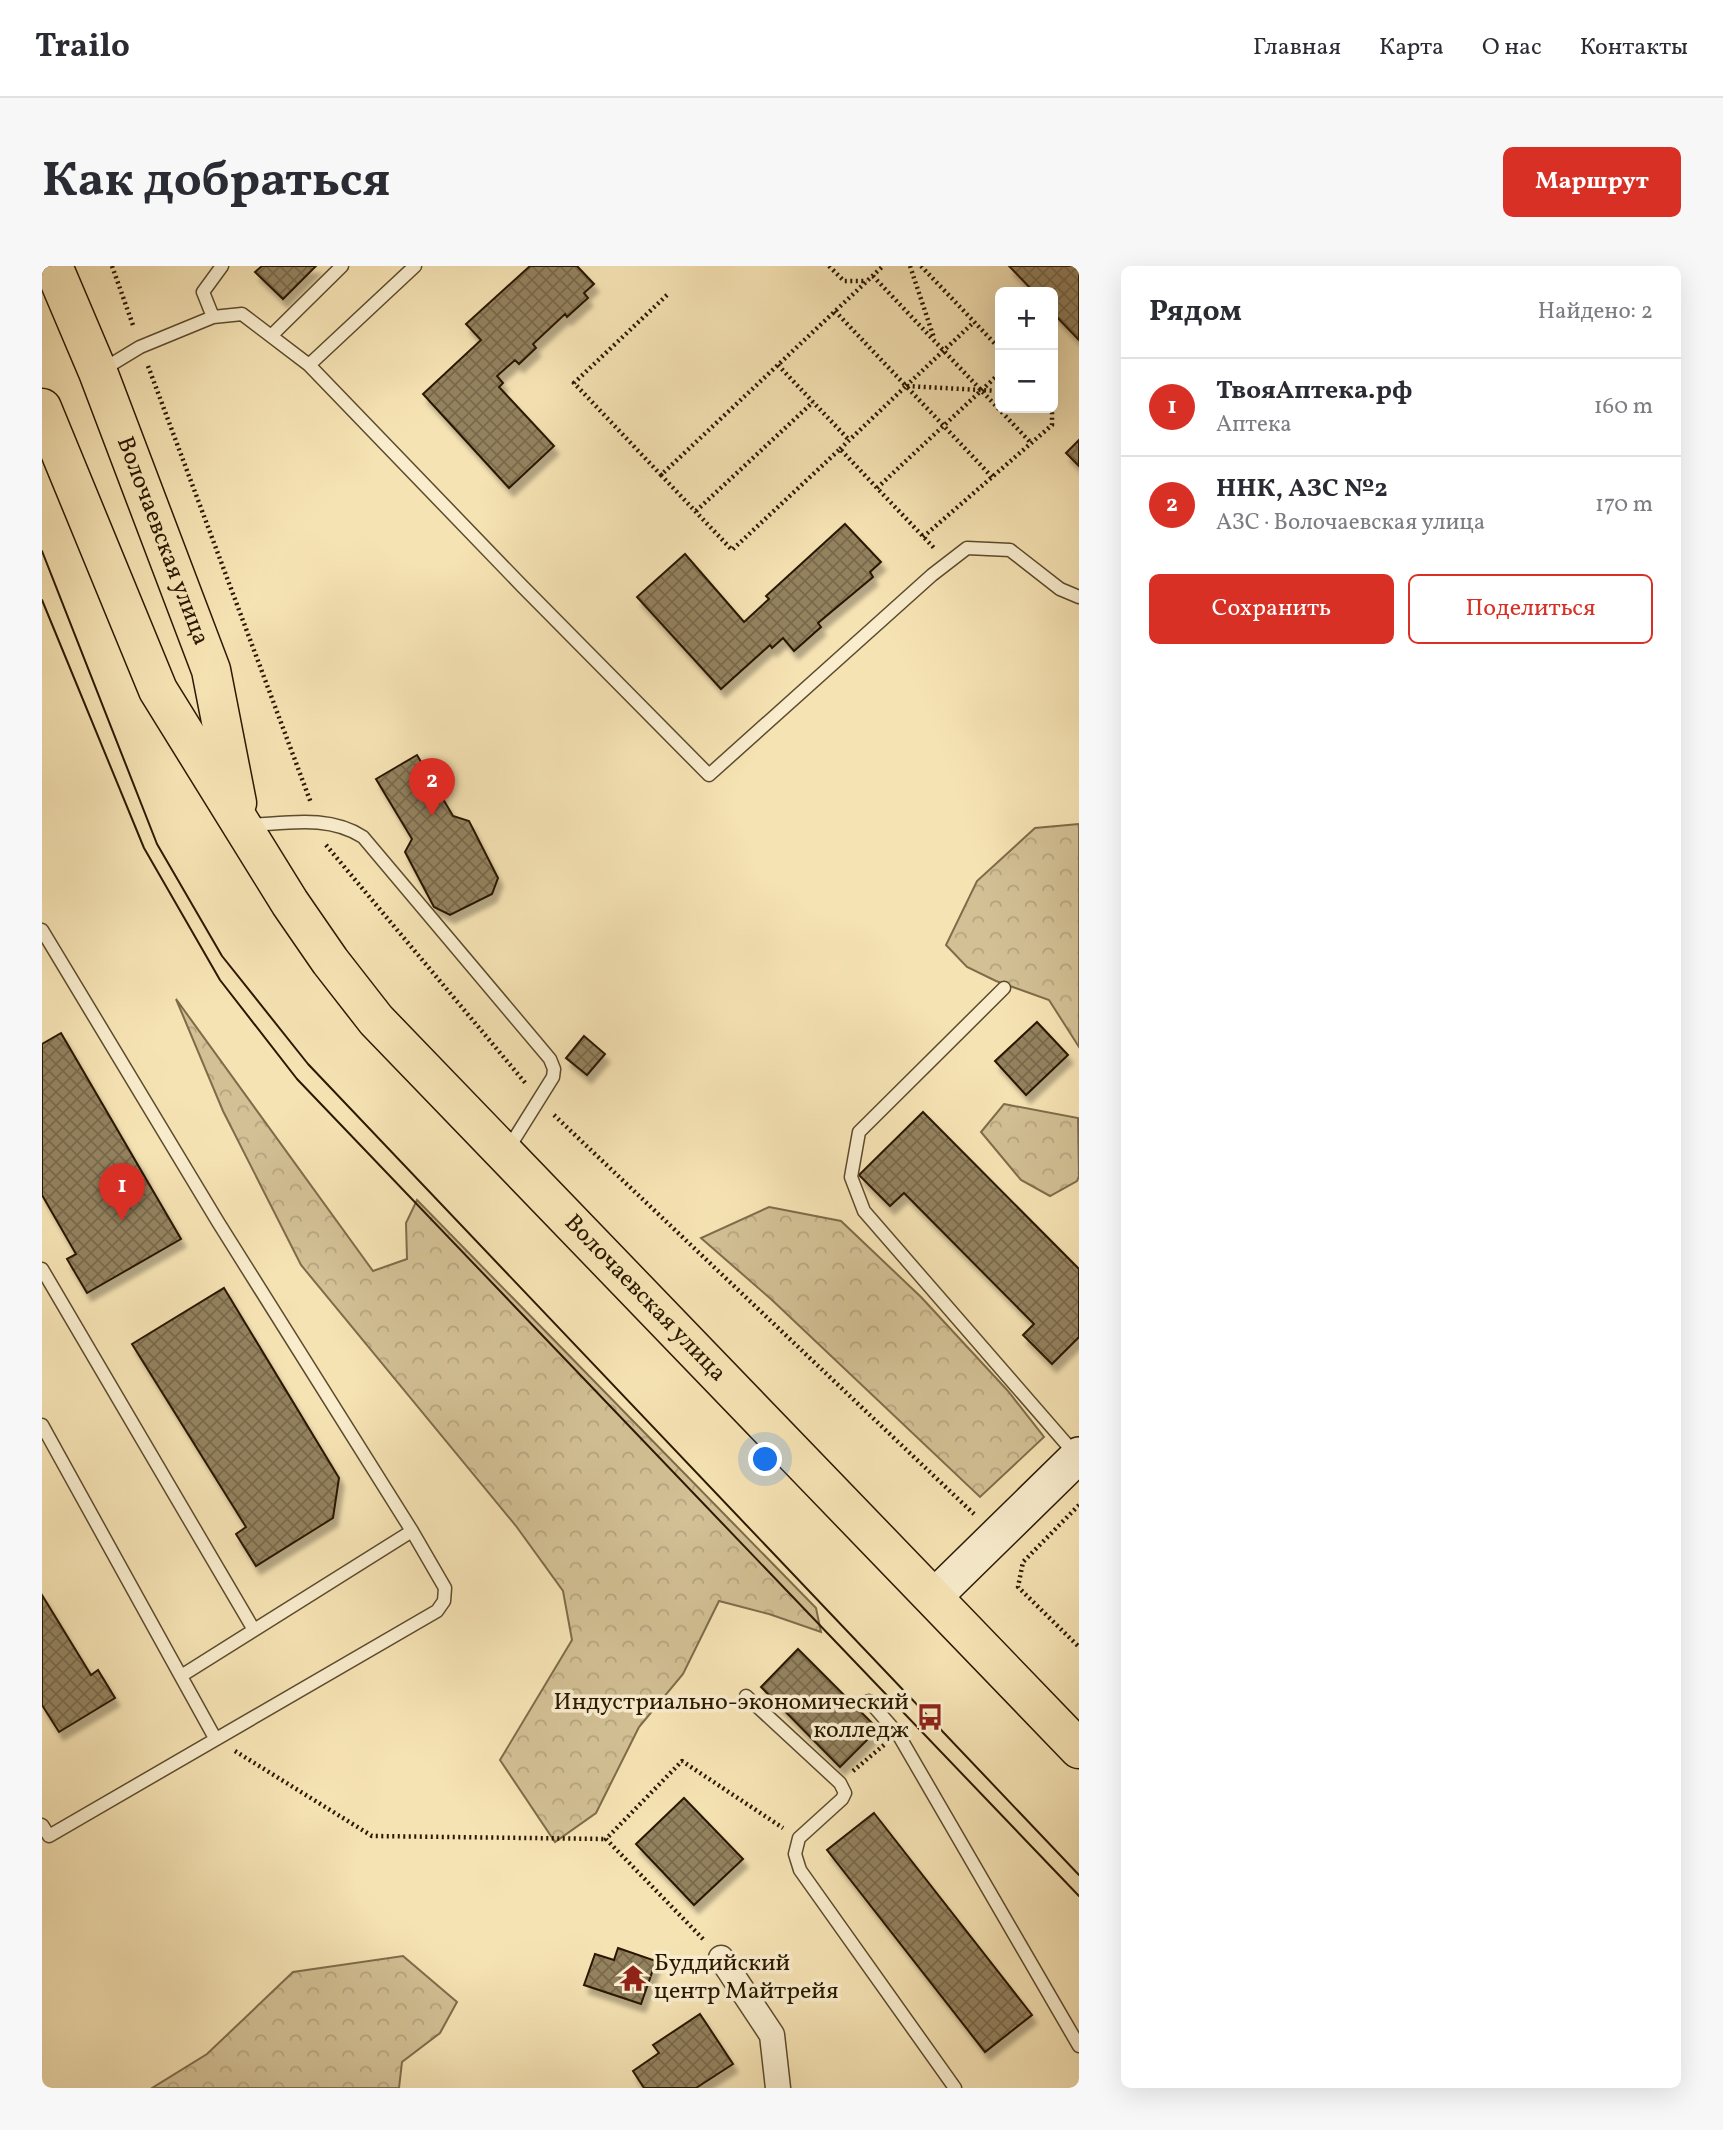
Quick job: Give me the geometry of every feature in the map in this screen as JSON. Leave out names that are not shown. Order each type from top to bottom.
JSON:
[{"type":"main road","name":"Волочаевская улица","points":[[53,266],[98,372],[211,670],[241,826]]},
{"type":"main road","points":[[60,266],[84,337]]},
{"type":"main road","name":"Волочаевская улица","points":[[42,408],[158,690],[241,826],[324,951],[376,1020],[1079,1749]]},
{"type":"street","points":[[933,1598],[1079,1457]]},
{"type":"street","points":[[721,1958],[772,2035],[778,2088]]},
{"type":"lane","points":[[213,317],[204,292],[222,266]]},
{"type":"lane","points":[[271,336],[342,266]]},
{"type":"lane","points":[[309,365],[415,266]]},
{"type":"lane","points":[[98,372],[141,347],[213,317],[242,314],[309,365],[709,775],[967,548],[1010,550],[1060,589],[1079,597]]},
{"type":"lane","points":[[241,826],[318,822],[336,824],[363,837],[550,1059],[554,1069],[552,1077],[504,1155]]},
{"type":"lane","points":[[42,930],[218,1222],[445,1588],[444,1601],[437,1611],[44,1834]]},
{"type":"lane","points":[[1004,988],[859,1132],[851,1177],[864,1211],[1079,1457]]},
{"type":"lane","points":[[42,1269],[254,1630]]},
{"type":"lane","points":[[42,1425],[215,1738]]},
{"type":"lane","points":[[181,1676],[412,1531]]},
{"type":"lane","points":[[746,1696],[839,1783],[845,1793],[842,1799],[799,1838],[795,1854],[800,1870],[955,2088]]},
{"type":"lane","points":[[869,1702],[898,1734],[1079,2046]]},
{"type":"path","points":[[112,266],[327,848],[539,1099],[976,1516]]},
{"type":"path","points":[[829,266],[844,281],[867,281]]},
{"type":"path","points":[[661,475],[883,266]]},
{"type":"path","points":[[910,266],[935,342]]},
{"type":"path","points":[[921,266],[995,344]]},
{"type":"path","points":[[873,276],[1031,443]]},
{"type":"path","points":[[667,295],[574,383],[732,550],[974,322]]},
{"type":"path","points":[[835,311],[992,477]]},
{"type":"path","points":[[778,365],[849,440]]},
{"type":"path","points":[[877,488],[995,378]]},
{"type":"path","points":[[906,386],[995,391]]},
{"type":"path","points":[[696,512],[813,402]]},
{"type":"path","points":[[923,537],[1052,425],[1052,413]]},
{"type":"path","points":[[840,449],[948,563]]},
{"type":"path","points":[[1079,1505],[1023,1562],[1018,1587],[1079,1647]]},
{"type":"path","points":[[839,1783],[898,1734]]},
{"type":"path","points":[[215,1738],[372,1836],[606,1839],[721,1958]]},
{"type":"path","points":[[606,1839],[682,1761],[799,1838]]},
{"type":"green space","points":[[1079,824],[1079,1047],[1049,1000],[996,981],[967,967],[946,945],[977,881],[1035,828]]},
{"type":"green space","points":[[176,999],[373,1271],[407,1259],[406,1223],[417,1200],[816,1608],[821,1632],[769,1614],[719,1601],[683,1674],[639,1727],[596,1813],[555,1842],[500,1760],[572,1640],[563,1591],[516,1526],[301,1265],[223,1111]]},
{"type":"green space","points":[[1004,1104],[1078,1118],[1077,1181],[1050,1196],[1021,1180],[981,1132]]},
{"type":"green space","points":[[769,1207],[841,1221],[921,1297],[1008,1391],[1044,1437],[980,1497],[772,1300],[701,1238]]},
{"type":"green space","points":[[403,1956],[457,2002],[440,2033],[402,2062],[399,2088],[152,2088],[207,2054],[293,1972]]},
{"type":"building","points":[[262,266],[316,266],[283,299],[255,272]]},
{"type":"building","points":[[530,266],[577,266],[594,284],[584,293],[588,298],[567,317],[565,314],[533,344],[536,348],[519,364],[515,360],[497,376],[503,383],[499,387],[554,446],[509,488],[423,394],[481,340],[466,324]]},
{"type":"building","points":[[1009,266],[1079,266],[1079,340],[1058,318],[1058,287],[1029,287]]},
{"type":"building","points":[[1079,440],[1079,466],[1066,453]]},
{"type":"building","points":[[845,524],[881,562],[870,572],[873,577],[818,623],[821,627],[794,651],[783,638],[772,648],[770,645],[721,689],[637,597],[685,554],[744,622],[769,599],[766,596]]},
{"type":"building","points":[[417,755],[453,816],[469,821],[498,878],[492,894],[450,915],[434,907],[405,852],[412,839],[376,779]]},
{"type":"building","points":[[1037,1022],[1068,1055],[1026,1095],[995,1061]]},
{"type":"building","points":[[61,1033],[181,1239],[87,1293],[67,1259],[76,1254],[42,1195],[42,1044]]},
{"type":"building","points":[[584,1036],[605,1054],[587,1075],[566,1058]]},
{"type":"building","points":[[923,1112],[1079,1269],[1079,1337],[1052,1364],[1023,1335],[1034,1324],[904,1193],[890,1206],[859,1175]]},
{"type":"building","points":[[224,1288],[339,1478],[333,1518],[256,1566],[236,1534],[246,1527],[132,1344]]},
{"type":"building","points":[[42,1595],[91,1675],[98,1670],[115,1698],[59,1732],[42,1705]]},
{"type":"building","points":[[798,1649],[878,1729],[840,1767],[761,1687]]},
{"type":"building","points":[[684,1798],[743,1859],[694,1905],[636,1844]]},
{"type":"building","points":[[874,1813],[1032,2015],[985,2052],[827,1850]]},
{"type":"building","points":[[618,1948],[656,1961],[641,2004],[584,1985],[595,1954],[614,1960]]},
{"type":"building","points":[[700,2014],[733,2064],[696,2088],[644,2088],[633,2071],[659,2053],[653,2045]]},
{"type":"tram line","points":[[42,551],[157,844],[222,956],[308,1064],[1079,1875]]},
{"type":"tram line","points":[[42,600],[144,848],[220,980],[297,1079],[1079,1896]]},
{"type":"place","name":"ННК, АЗС №2","points":[[432,816]]},
{"type":"place","name":"ТвояАптека.рф","points":[[122,1221]]},
{"type":"place","name":"Индустриально-экономический колледж","points":[[930,1717]]},
{"type":"place","name":"Буддийский центр Майтрейя","points":[[633,1978]]}]
